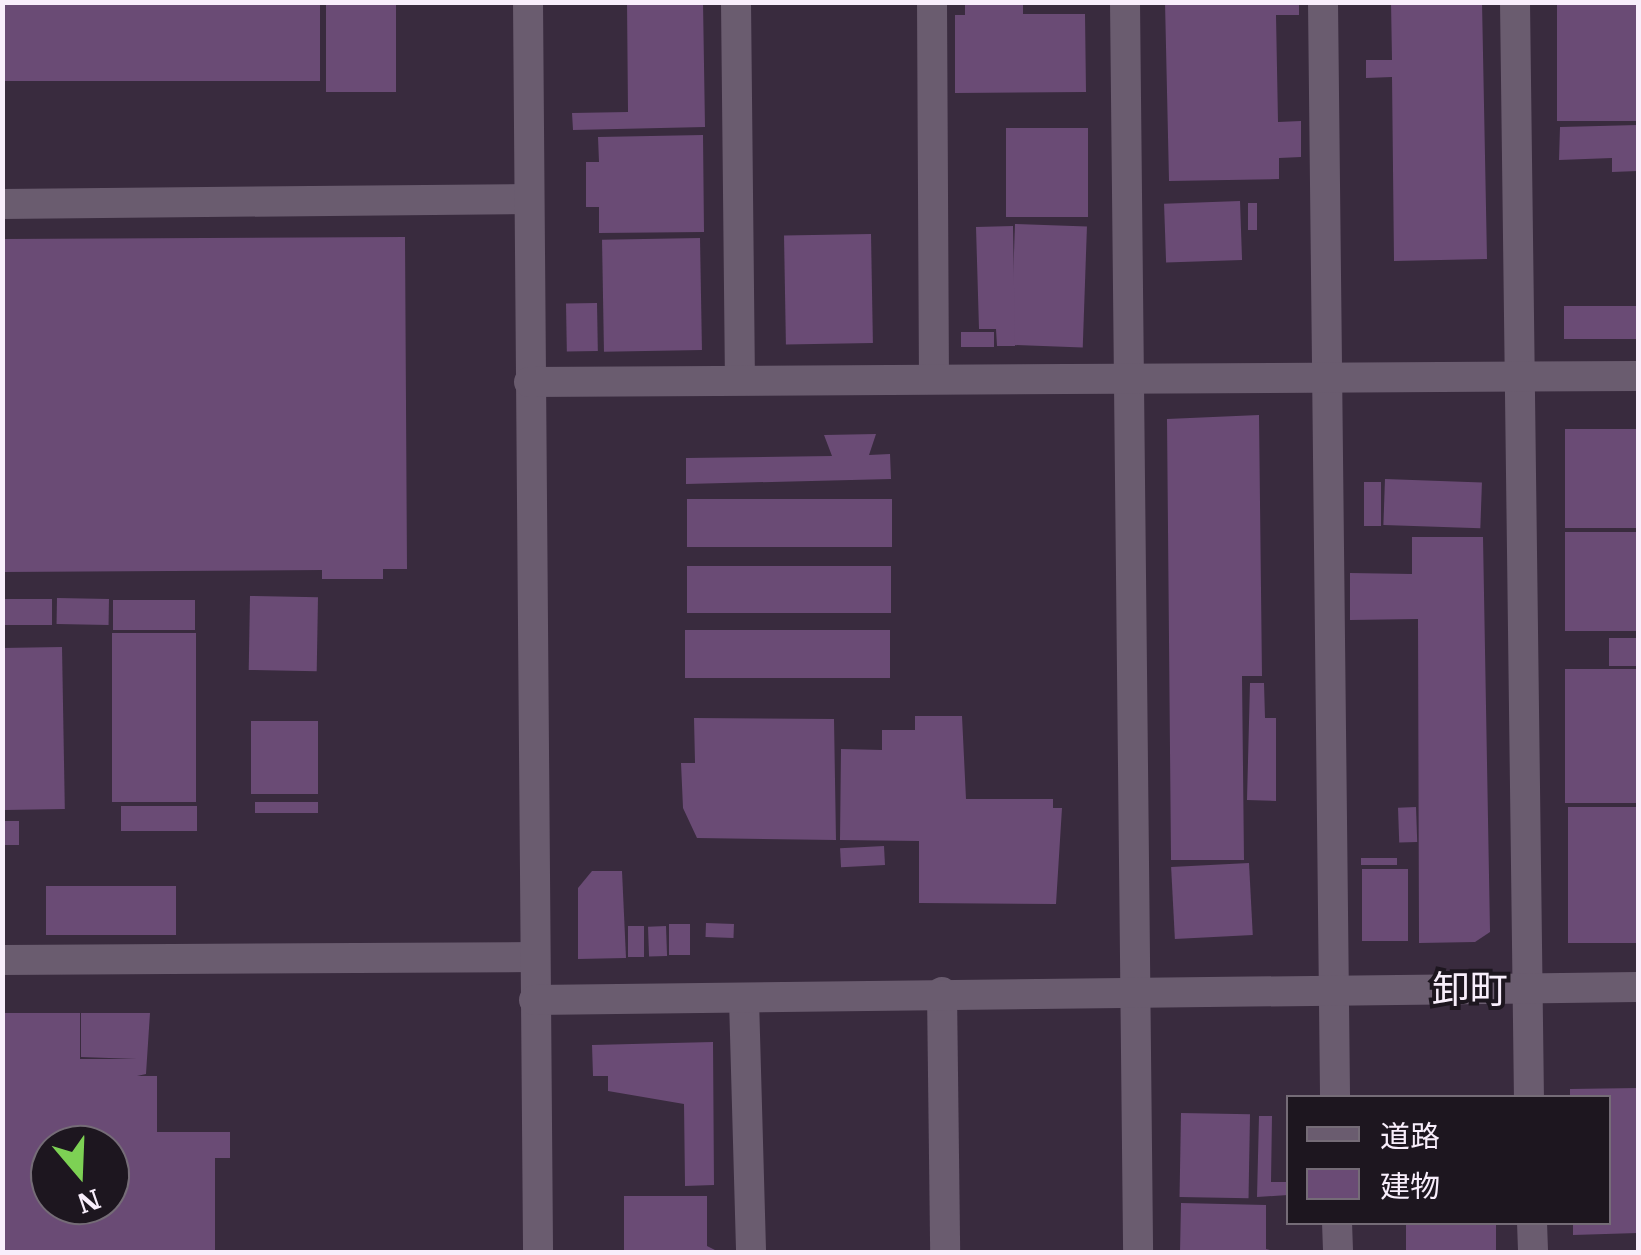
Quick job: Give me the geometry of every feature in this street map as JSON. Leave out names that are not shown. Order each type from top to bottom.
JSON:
[{"type":"street","points":[[528,2],[532,958],[538,1252]]},
{"type":"street","points":[[736,2],[740,380]]},
{"type":"street","points":[[932,2],[934,380]]},
{"type":"street","points":[[1126,2],[1138,1252]]},
{"type":"street","points":[[1323,2],[1335,1095]]},
{"type":"street","points":[[1515,2],[1530,1095]]},
{"type":"street","points":[[2,204],[529,199]]},
{"type":"street","points":[[529,382],[1638,376]]},
{"type":"street","points":[[2,960],[532,958]]},
{"type":"street","points":[[534,1000],[1134,989],[1638,986]]},
{"type":"street","points":[[942,992],[945,1252]]},
{"type":"street","points":[[744,999],[751,1252]]},
{"type":"street","points":[[1337,1225],[1338,1252]]},
{"type":"street","points":[[1532,1225],[1533,1252]]},
{"type":"building","points":[[2,2],[320,2],[320,81],[2,81]]},
{"type":"building","points":[[326,2],[396,2],[396,92],[326,92]]},
{"type":"building","points":[[627,2],[703,2],[705,127],[573,130],[572,113],[628,112]]},
{"type":"building","points":[[965,2],[1023,2],[1023,14],[1085,14],[1086,92],[955,93],[955,15],[965,15]]},
{"type":"building","points":[[1165,2],[1299,2],[1299,15],[1276,15],[1278,122],[1301,121],[1301,157],[1279,158],[1279,179],[1169,181]]},
{"type":"building","points":[[1391,2],[1482,2],[1487,259],[1394,261],[1392,77],[1366,78],[1366,60],[1392,60]]},
{"type":"building","points":[[1557,2],[1638,2],[1638,121],[1557,121]]},
{"type":"building","points":[[1638,125],[1638,171],[1612,172],[1612,158],[1559,160],[1560,127]]},
{"type":"building","points":[[1006,128],[1088,128],[1088,217],[1006,217]]},
{"type":"building","points":[[703,135],[704,232],[599,233],[599,207],[586,207],[586,162],[599,162],[598,137]]},
{"type":"building","points":[[1240,201],[1242,260],[1166,263],[1164,204]]},
{"type":"building","points":[[1248,203],[1257,203],[1257,230],[1248,230]]},
{"type":"building","points":[[1015,224],[1087,227],[1083,347],[1011,345]]},
{"type":"building","points":[[1013,226],[1015,346],[997,346],[996,329],[979,329],[976,227]]},
{"type":"building","points":[[871,234],[873,343],[786,345],[784,236]]},
{"type":"building","points":[[405,237],[407,569],[383,569],[383,579],[322,579],[322,570],[2,572],[2,239]]},
{"type":"building","points":[[700,238],[702,350],[604,352],[602,240]]},
{"type":"building","points":[[597,303],[598,351],[567,352],[566,304]]},
{"type":"building","points":[[1564,306],[1638,306],[1638,339],[1564,339]]},
{"type":"building","points":[[961,332],[994,332],[994,347],[961,347]]},
{"type":"building","points":[[1259,415],[1262,676],[1242,676],[1244,860],[1171,860],[1167,419]]},
{"type":"building","points":[[1565,429],[1638,429],[1638,528],[1565,528]]},
{"type":"building","points":[[876,434],[869,455],[890,454],[891,479],[686,484],[686,458],[832,456],[824,435]]},
{"type":"building","points":[[1385,479],[1482,482],[1480,528],[1383,525]]},
{"type":"building","points":[[1364,482],[1381,482],[1381,526],[1364,526]]},
{"type":"building","points":[[687,499],[892,499],[892,547],[687,547]]},
{"type":"building","points":[[1565,532],[1638,532],[1638,631],[1565,631]]},
{"type":"building","points":[[1412,537],[1483,537],[1490,932],[1475,942],[1419,943],[1418,619],[1350,620],[1350,573],[1412,574]]},
{"type":"building","points":[[687,566],[891,566],[891,613],[687,613]]},
{"type":"building","points":[[250,596],[318,597],[317,671],[249,670]]},
{"type":"building","points":[[57,598],[109,599],[109,625],[57,624]]},
{"type":"building","points":[[2,599],[52,599],[52,625],[2,625]]},
{"type":"building","points":[[113,600],[195,600],[195,630],[113,630]]},
{"type":"building","points":[[685,630],[890,630],[890,678],[685,678]]},
{"type":"building","points":[[112,633],[196,633],[196,802],[112,802]]},
{"type":"building","points":[[1609,638],[1638,638],[1638,666],[1609,666]]},
{"type":"building","points":[[62,647],[65,809],[5,810],[2,648]]},
{"type":"building","points":[[1565,669],[1638,669],[1638,803],[1565,803]]},
{"type":"building","points":[[1250,683],[1264,683],[1265,718],[1276,718],[1276,801],[1247,800]]},
{"type":"building","points":[[915,716],[962,716],[966,799],[1053,799],[1053,808],[1062,808],[1056,904],[919,903],[919,841],[840,840],[841,749],[882,750],[882,730],[915,730]]},
{"type":"building","points":[[694,718],[834,719],[836,840],[697,838],[683,808],[681,763],[695,763]]},
{"type":"building","points":[[251,721],[318,721],[318,794],[251,794]]},
{"type":"building","points":[[255,802],[318,802],[318,813],[255,813]]},
{"type":"building","points":[[121,806],[197,806],[197,831],[121,831]]},
{"type":"building","points":[[1416,807],[1417,842],[1399,843],[1398,808]]},
{"type":"building","points":[[1568,807],[1638,807],[1638,943],[1568,943]]},
{"type":"building","points":[[2,821],[19,821],[19,845],[2,845]]},
{"type":"building","points":[[884,846],[885,865],[841,867],[840,848]]},
{"type":"building","points":[[1361,858],[1397,858],[1397,865],[1361,865]]},
{"type":"building","points":[[1249,863],[1253,935],[1175,939],[1171,867]]},
{"type":"building","points":[[1362,869],[1408,869],[1408,941],[1362,941]]},
{"type":"building","points":[[592,871],[622,871],[626,958],[578,959],[578,888]]},
{"type":"building","points":[[46,886],[176,886],[176,935],[46,935]]},
{"type":"building","points":[[706,923],[734,924],[733,938],[706,937]]},
{"type":"building","points":[[669,924],[690,924],[690,955],[669,955]]},
{"type":"building","points":[[628,926],[644,926],[644,957],[628,957]]},
{"type":"building","points":[[666,926],[667,956],[649,957],[648,927]]},
{"type":"building","points":[[2,1013],[80,1013],[80,1059],[137,1059],[81,1057],[81,1013],[150,1013],[146,1074],[137,1076],[157,1076],[157,1132],[230,1132],[230,1158],[215,1158],[215,1252],[2,1252]]},
{"type":"building","points":[[713,1042],[714,1185],[685,1186],[684,1104],[608,1091],[608,1076],[593,1076],[592,1045]]},
{"type":"building","points":[[1638,1088],[1638,1233],[1573,1235],[1573,1225],[1611,1225],[1611,1095],[1570,1095],[1570,1089]]},
{"type":"building","points":[[1181,1113],[1250,1114],[1249,1198],[1180,1197]]},
{"type":"building","points":[[1259,1116],[1272,1116],[1271,1182],[1286,1182],[1286,1195],[1257,1197]]},
{"type":"building","points":[[624,1196],[707,1196],[707,1246],[719,1252],[624,1252]]},
{"type":"building","points":[[1181,1203],[1266,1205],[1266,1249],[1279,1252],[1180,1252]]},
{"type":"building","points":[[1406,1225],[1496,1225],[1496,1252],[1406,1252]]},
{"type":"district","name":"卸町","points":[[1470,989]]}]
